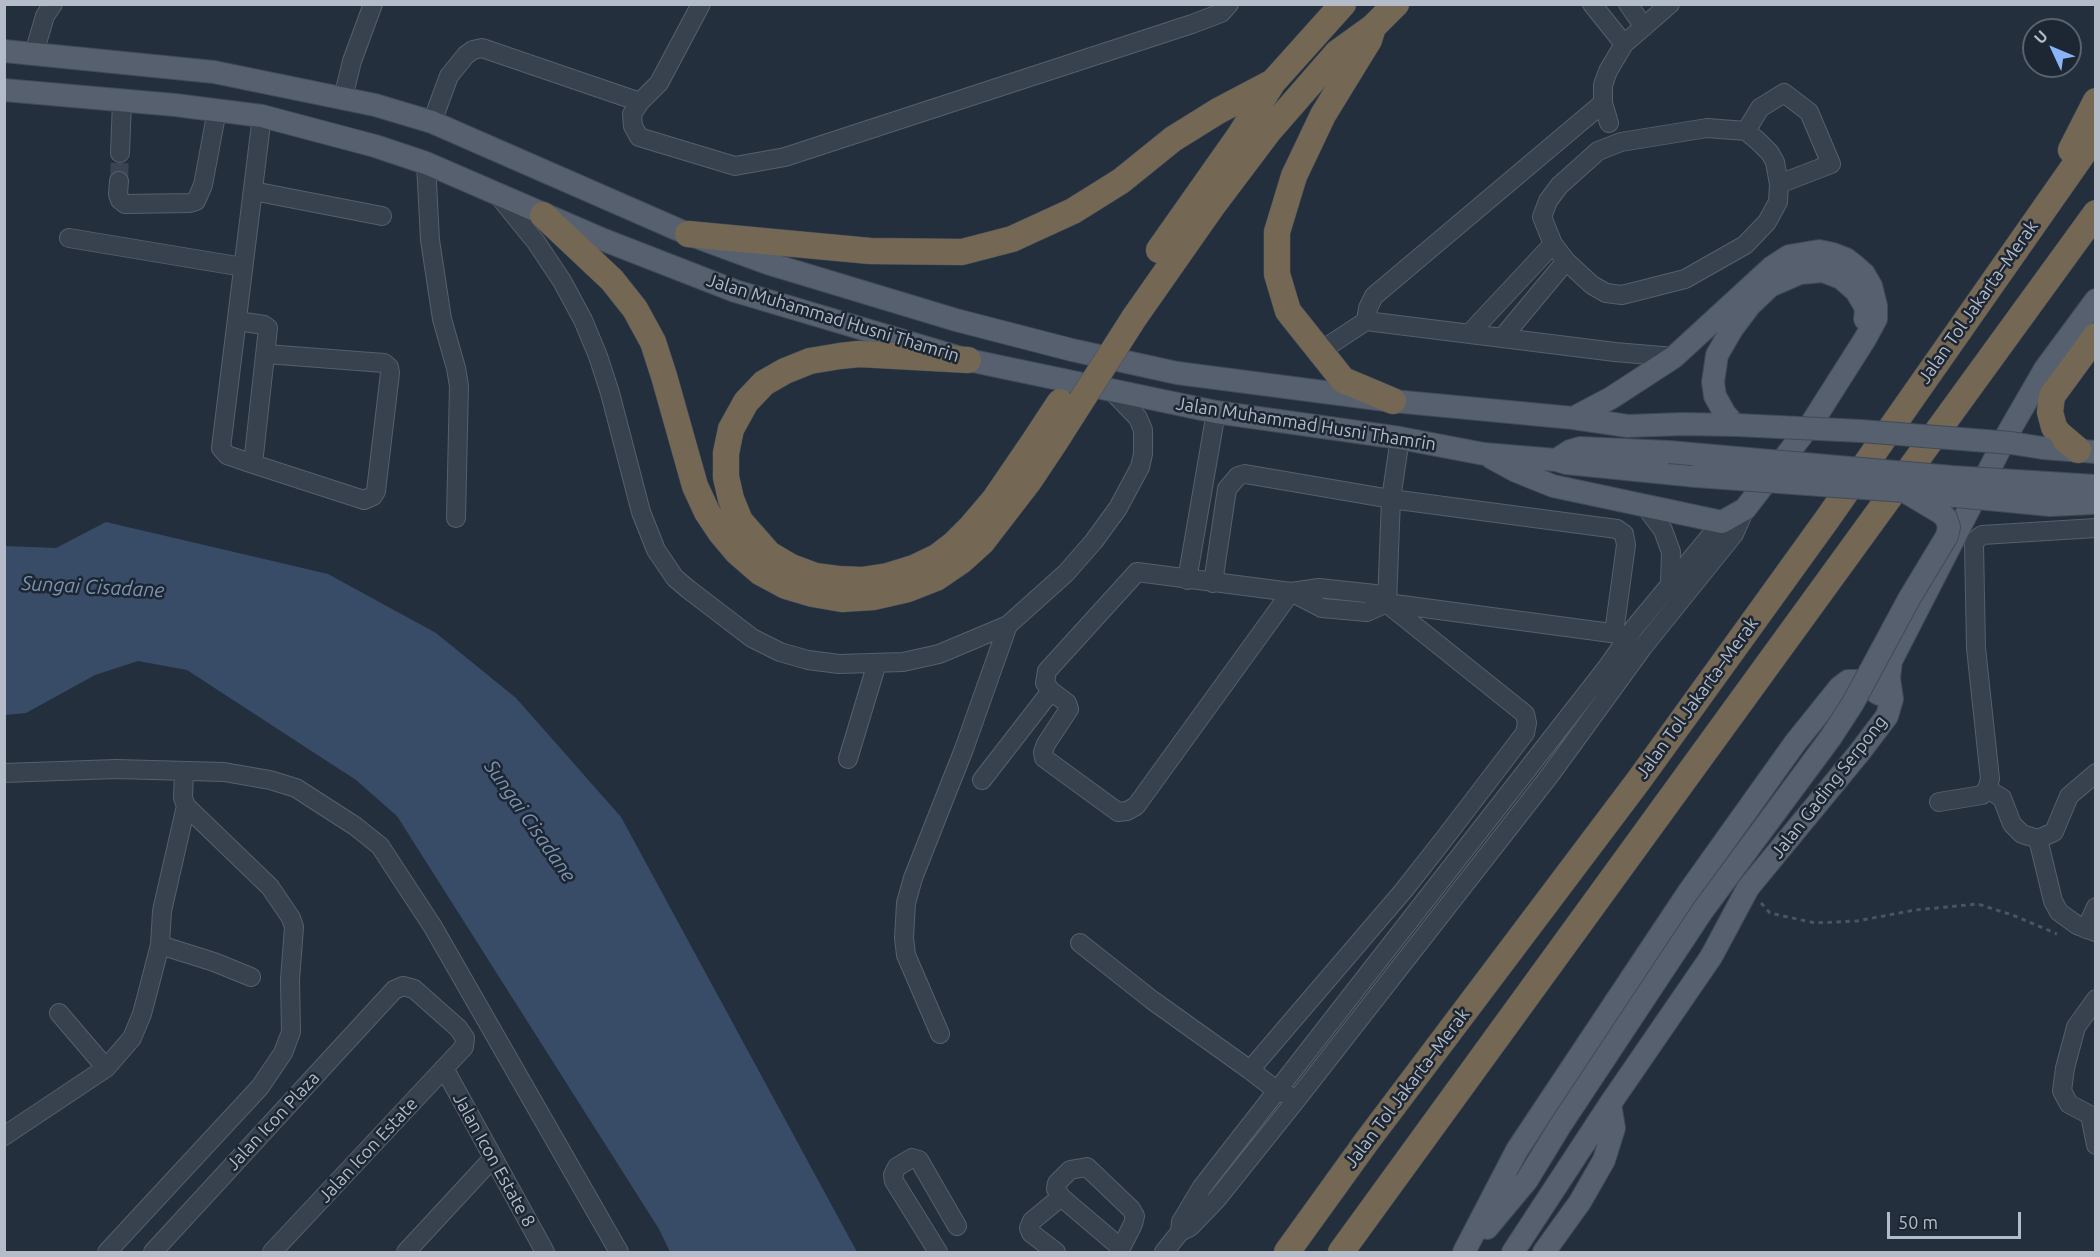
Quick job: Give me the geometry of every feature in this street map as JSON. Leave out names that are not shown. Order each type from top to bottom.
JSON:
[{"type":"highway","points":[[968,360],[859,354],[840,356],[810,361],[764,383],[746,402],[731,429],[726,453],[726,477],[731,500],[740,521],[769,554],[791,567],[814,576],[838,579],[862,580],[888,576],[922,564],[954,544],[1046,439],[1273,82],[1343,4]]},
{"type":"highway","points":[[1126,315],[1211,208],[1269,130],[1338,53],[1373,27],[1396,4]]},
{"type":"highway","points":[[1373,27],[1369,40],[1323,115],[1294,176],[1277,232],[1277,274],[1288,311],[1344,380],[1393,402]]},
{"type":"highway","points":[[688,234],[870,252],[962,252],[1012,239],[1073,211],[1121,181],[1173,139],[1218,111],[1273,82]]},
{"type":"highway","points":[[2044,207],[2096,100]]},
{"type":"highway","name":"Jalan Tol Jakarta–Merak","points":[[1287,1252],[1367,1141],[1639,780],[1828,518],[2096,135]]},
{"type":"highway","name":"Jalan Tol Jakarta–Merak","points":[[1341,1252],[2096,213]]},
{"type":"highway","points":[[543,215],[612,280],[635,309],[652,342],[695,486],[707,512],[737,552],[760,572],[786,586],[842,599],[873,597],[908,589],[936,578],[962,561],[982,542],[1023,490],[1046,439]]},
{"type":"highway","points":[[2087,451],[2058,433],[2050,412],[2052,396],[2096,336]]},
{"type":"main road","name":"Jalan Muhammad Husni Thamrin","points":[[4,51],[214,72],[343,98],[432,122],[688,234],[767,263],[956,320],[1177,374],[1393,402],[1573,418],[1628,426],[1638,433],[1688,432]]},
{"type":"main road","name":"Jalan Muhammad Husni Thamrin","points":[[4,90],[262,116],[375,146],[426,163],[543,215],[735,291],[968,360],[1216,412],[1400,438],[1484,454],[1645,471],[2050,505],[2095,497]]},
{"type":"main road","points":[[1484,454],[1516,471],[1553,486],[1722,522],[1745,509],[1813,421],[1865,339],[1876,320],[1876,306],[1871,286],[1864,274],[1846,259],[1819,251],[1789,256],[1772,267],[1674,357],[1632,386],[1573,418]]},
{"type":"main road","points":[[1736,425],[1725,414],[1715,396],[1713,382],[1717,355],[1732,329],[1750,305],[1770,286],[1800,273],[1823,271],[1841,278],[1856,291],[1866,308],[1865,339]]},
{"type":"main road","name":"Jalan Gading Serpong","points":[[1514,1252],[1610,1104],[1711,957],[1748,888],[1887,716],[1892,699],[1889,678],[1892,661],[2008,433],[2044,369],[2096,300]]},
{"type":"main road","points":[[1688,432],[1736,425],[1884,433],[2087,451]]},
{"type":"main road","points":[[1688,432],[1973,466],[2096,473]]},
{"type":"main road","points":[[1556,460],[1580,448],[1669,452],[1952,477],[2095,497]]},
{"type":"main road","name":"Jalan Gading Serpong","points":[[1466,1252],[1527,1180],[1560,1126],[1703,910],[1847,712],[1909,599],[1947,537],[1949,527],[1946,518],[1904,491]]},
{"type":"main road","points":[[1466,1252],[1517,1150],[1688,893],[1795,743],[1839,687],[1848,681],[1860,681],[1879,695],[1882,704],[1859,753]]},
{"type":"main road","points":[[1544,1252],[1580,1202],[1604,1160],[1614,1128],[1610,1104]]},
{"type":"street","points":[[34,53],[45,16],[52,4]]},
{"type":"street","points":[[343,98],[352,61],[373,4]]},
{"type":"street","points":[[701,4],[659,83],[640,102],[632,114],[633,126],[639,137],[735,166],[785,157],[1147,39],[1221,13],[1229,4]]},
{"type":"street","points":[[1592,4],[1624,44]]},
{"type":"street","points":[[1628,4],[1644,27]]},
{"type":"street","points":[[1608,123],[1603,103],[1603,85],[1624,44],[1670,4]]},
{"type":"street","points":[[432,122],[449,76],[466,55],[482,48],[640,102]]},
{"type":"street","points":[[1746,131],[1760,108],[1784,93],[1809,112],[1831,164],[1779,184]]},
{"type":"street","points":[[120,153],[122,101]]},
{"type":"street","points":[[1366,321],[1368,308],[1374,296],[1603,103]]},
{"type":"street","points":[[118,181],[120,201],[125,204],[196,201],[203,185],[217,110]]},
{"type":"street","points":[[262,116],[221,448],[227,455],[364,500],[373,496],[376,491],[390,373],[387,365],[266,354]]},
{"type":"street","points":[[1707,128],[1746,131],[1770,153],[1775,162],[1779,184],[1778,202],[1767,222],[1745,245],[1685,279],[1622,295],[1606,293],[1592,285],[1566,261],[1553,244],[1542,217],[1548,201],[1559,186],[1598,151],[1621,142],[1707,128]]},
{"type":"street","points":[[426,163],[430,240],[442,319],[459,386],[456,518]]},
{"type":"street","points":[[253,190],[382,216]]},
{"type":"street","points":[[497,194],[562,281],[583,320],[610,393],[641,512],[656,550],[675,578],[752,638],[780,652],[808,660],[839,664],[903,662],[939,654],[1008,625],[1066,573],[1094,541],[1118,508],[1140,467],[1143,454],[1143,430],[1138,418],[1112,391]]},
{"type":"street","points":[[69,238],[243,267]]},
{"type":"street","points":[[1469,334],[1553,244]]},
{"type":"street","points":[[1502,338],[1566,261]]},
{"type":"street","points":[[238,321],[267,326],[268,331],[253,464]]},
{"type":"street","points":[[1319,352],[1366,321],[1615,352],[1674,357]]},
{"type":"street","points":[[1187,580],[1216,412]]},
{"type":"street","points":[[1386,603],[1391,499],[1400,438]]},
{"type":"street","points":[[1214,583],[1227,489],[1238,476],[1245,474],[1391,499],[1617,529],[1624,534],[1626,545],[1622,634]]},
{"type":"street","points":[[1644,505],[1664,530],[1671,552],[1670,583]]},
{"type":"street","points":[[1164,1252],[1180,1232],[1190,1227],[1217,1199],[1297,1099],[1550,775],[1643,647],[1734,534],[1745,509]]},
{"type":"street","points":[[1180,1232],[1181,1222],[1202,1187],[1608,666],[1622,634],[1670,583],[1722,522]]},
{"type":"street","points":[[1939,802],[1982,795],[1990,779],[1976,648],[1974,545],[1982,535],[2096,528]]},
{"type":"street","points":[[1291,592],[1136,807],[1118,812],[1044,758],[1043,752],[1046,744],[1069,708],[1067,703],[1051,691],[1045,682],[1047,671],[1137,572],[1291,592],[1322,608],[1367,612],[1386,603],[1622,634],[1643,647]]},
{"type":"street","points":[[1250,1070],[1404,890],[1525,733],[1527,723],[1525,714],[1386,603]]},
{"type":"street","points":[[940,1034],[906,955],[904,938],[906,903],[1008,625]]},
{"type":"street","points":[[848,759],[877,663]]},
{"type":"street","points":[[982,780],[1051,691]]},
{"type":"street","points":[[4,773],[116,769],[224,772],[270,780],[296,788],[325,805],[380,846],[433,927],[618,1252]]},
{"type":"street","points":[[107,1252],[260,1087],[283,1053],[291,1032],[290,980],[294,927],[291,918],[270,887],[186,806],[183,798],[184,772]]},
{"type":"street","points":[[1987,789],[2002,798],[2012,824],[2022,834],[2038,839],[2054,832],[2069,796],[2096,773]]},
{"type":"street","points":[[4,1136],[106,1068],[132,1038],[142,1014],[160,945],[162,911],[186,806]]},
{"type":"street","points":[[2038,839],[2056,908],[2086,929],[2096,907]]},
{"type":"street","points":[[1080,943],[1152,1000],[1276,1090],[1297,1099]]},
{"type":"street","points":[[160,945],[214,962],[251,977]]},
{"type":"street","name":"Jalan Icon Estate","points":[[272,1252],[464,1047],[465,1038],[458,1028],[414,989],[402,986],[394,990]]},
{"type":"street","name":"Jalan Icon Plaza","points":[[153,1252],[394,990]]},
{"type":"street","points":[[2096,999],[2076,1027],[2065,1068],[2062,1091],[2069,1104],[2090,1116],[2096,1145]]},
{"type":"street","points":[[58,1013],[106,1068]]},
{"type":"street","name":"Jalan Icon Estate 8","points":[[444,1068],[543,1252]]},
{"type":"street","points":[[405,1252],[493,1158]]},
{"type":"street","points":[[938,1252],[894,1181],[893,1175],[897,1167],[912,1158],[919,1160],[957,1226]]},
{"type":"street","points":[[1082,1166],[1092,1171],[1131,1209],[1135,1216],[1133,1224],[1120,1250],[1061,1197],[1056,1189],[1057,1182],[1070,1170],[1082,1166]]},
{"type":"street","points":[[1056,1252],[1031,1233],[1029,1228],[1032,1221],[1061,1197]]},
{"type":"path","points":[[1748,888],[1770,913],[1815,923],[1857,921],[1915,910],[1978,904],[2015,916],[2059,935],[2086,929]]},
{"type":"water","name":"Sungai Cisadane","points":[[106,522],[328,574],[436,633],[516,698],[621,817],[857,1252],[670,1252],[659,1229],[397,816],[356,780],[187,670],[138,661],[95,675],[26,713],[5,715],[5,546],[56,548]]},
{"type":"tunnel","points":[[119,181],[120,153]]}]
